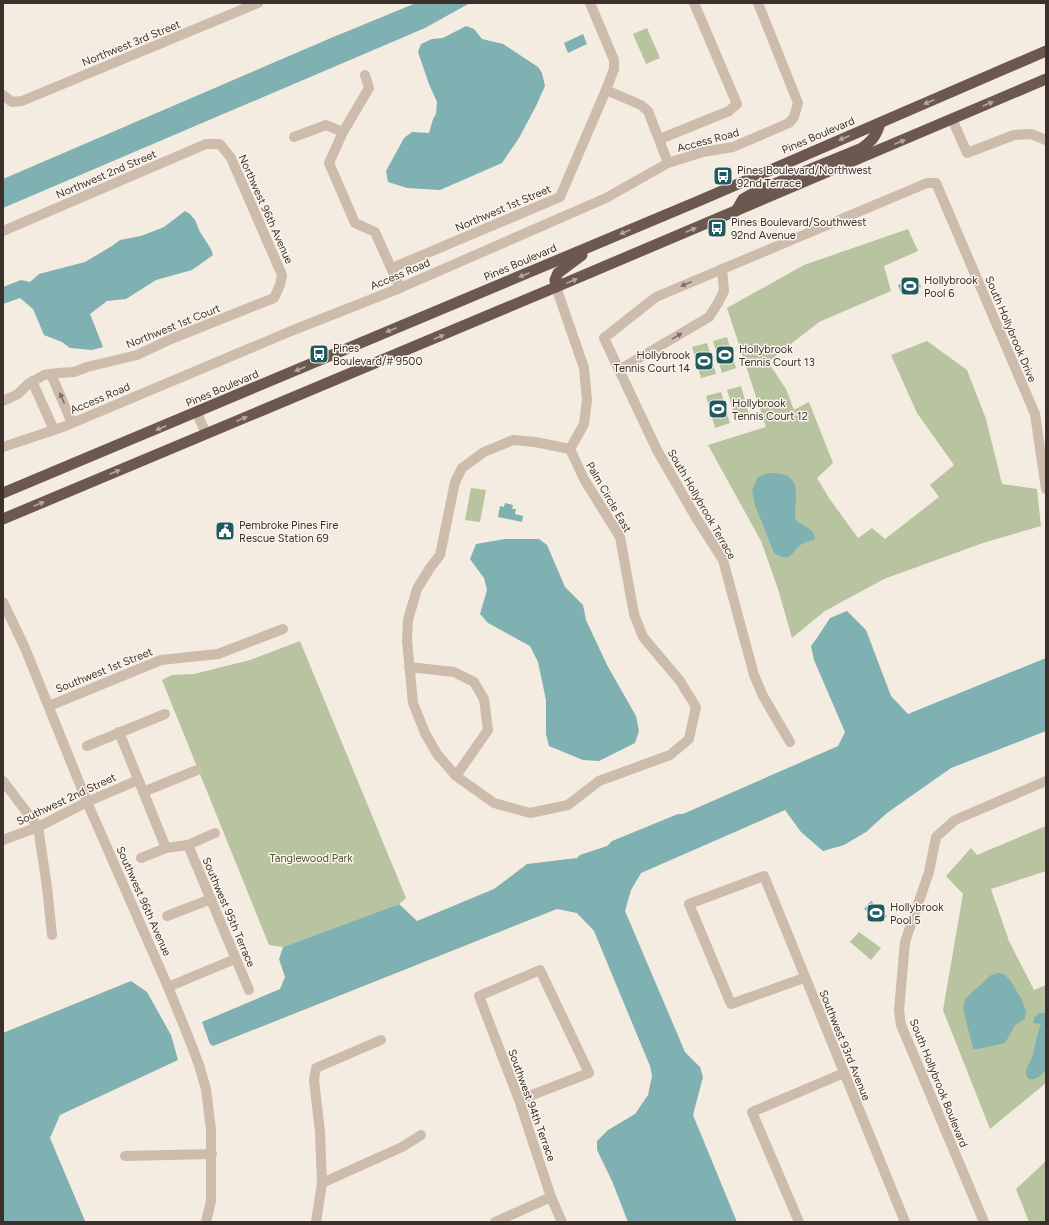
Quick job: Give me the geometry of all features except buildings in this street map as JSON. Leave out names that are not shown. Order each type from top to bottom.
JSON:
[{"type":"highway","name":"Pines Boulevard","points":[[3,493],[599,243],[1046,51]]},
{"type":"highway","points":[[3,519],[556,288],[1046,79]]},
{"type":"highway","points":[[736,211],[743,199],[757,191],[862,148],[871,142],[875,137],[880,123]]},
{"type":"highway","points":[[556,288],[555,280],[558,273],[599,243]]},
{"type":"street","name":"Northwest 3rd Street","points":[[3,95],[12,102],[22,101],[258,3]]},
{"type":"street","name":"Northwest 1st Street","points":[[392,268],[560,197],[614,69],[614,60],[590,3]]},
{"type":"street","points":[[660,138],[729,111],[737,104],[694,3]]},
{"type":"street","name":"Access Road","points":[[3,447],[72,423],[284,334],[400,288],[606,198],[668,163],[703,152],[733,147],[789,123],[794,117],[798,103],[758,3]]},
{"type":"street","points":[[366,75],[369,88],[343,132],[329,163],[355,222],[375,232],[400,288]]},
{"type":"street","points":[[606,90],[640,105],[648,111],[660,138],[668,163]]},
{"type":"street","points":[[952,119],[967,153],[1014,135],[1031,134],[1046,140]]},
{"type":"street","points":[[294,137],[326,125],[343,132]]},
{"type":"street","name":"Northwest 2nd Street","points":[[3,231],[206,144],[220,144]]},
{"type":"street","name":"Northwest 96th Avenue","points":[[220,144],[231,158],[282,275],[278,293]]},
{"type":"street","name":"South Hollybrook Terrace","points":[[790,742],[763,696],[754,675],[723,560],[695,516],[657,450],[604,338],[656,297],[927,183],[936,183]]},
{"type":"street","name":"South Hollybrook Drive","points":[[936,183],[1035,414],[1046,489]]},
{"type":"street","points":[[619,370],[709,317],[724,291],[722,269]]},
{"type":"street","points":[[409,667],[454,672],[474,682],[484,699],[488,730],[456,776],[437,754],[425,734],[413,703],[409,667],[407,641],[408,620],[417,589],[440,555],[455,482],[462,468],[484,452],[513,440],[535,442],[570,449],[584,424],[587,400],[584,368],[556,288]]},
{"type":"street","name":"Northwest 1st Court","points":[[3,401],[18,394],[32,381],[44,375],[74,372],[87,367],[137,355],[171,339],[274,298],[278,293]]},
{"type":"street","points":[[51,374],[72,423]]},
{"type":"street","points":[[32,381],[54,430]]},
{"type":"street","points":[[197,412],[206,434]]},
{"type":"street","name":"Palm Circle East","points":[[456,776],[494,803],[530,813],[568,805],[599,781],[670,756],[689,739],[696,707],[680,681],[643,638],[634,614],[620,536],[584,479],[570,449]]},
{"type":"street","name":"Southwest 96th Avenue","points":[[3,602],[25,648],[88,802],[168,987],[188,1036],[206,1089],[211,1130],[212,1154],[211,1201],[206,1222]]},
{"type":"street","name":"Southwest 1st Street","points":[[49,706],[161,660],[218,654],[283,629]]},
{"type":"street","points":[[87,746],[165,714]]},
{"type":"street","points":[[119,732],[166,848]]},
{"type":"street","points":[[143,792],[197,770]]},
{"type":"street","name":"Southwest 2nd Street","points":[[3,840],[38,827],[88,802],[138,780]]},
{"type":"street","points":[[3,781],[38,827],[47,887],[52,935]]},
{"type":"street","name":"South Hollybrook Boulevard","points":[[984,1222],[901,1025],[899,1011],[905,942],[929,872],[936,837],[955,820],[1046,781]]},
{"type":"street","points":[[141,858],[166,848],[188,845],[215,833]]},
{"type":"street","name":"Southwest 95th Terrace","points":[[188,845],[249,990]]},
{"type":"street","name":"Southwest 93rd Avenue","points":[[804,978],[731,1004],[689,904],[764,876],[804,978],[905,1222]]},
{"type":"street","points":[[167,916],[211,899]]},
{"type":"street","points":[[168,987],[236,959]]},
{"type":"street","name":"Southwest 94th Terrace","points":[[519,1100],[589,1073],[540,970],[479,996],[519,1100],[551,1197],[562,1222]]},
{"type":"street","points":[[316,1222],[322,1183],[320,1132],[314,1080],[316,1068],[381,1040]]},
{"type":"street","points":[[799,1222],[752,1112],[844,1073]]},
{"type":"street","points":[[322,1183],[402,1147],[421,1134]]},
{"type":"street","points":[[125,1156],[212,1154]]},
{"type":"street","points":[[495,1222],[551,1197]]},
{"type":"green space","points":[[647,28],[660,58],[646,64],[633,34]]},
{"type":"green space","points":[[908,229],[918,251],[884,266],[891,291],[819,322],[768,362],[786,389],[794,410],[809,402],[833,463],[817,478],[829,498],[858,538],[872,528],[885,539],[939,497],[930,485],[954,465],[917,413],[891,355],[927,341],[967,370],[986,419],[1002,484],[1037,489],[1041,526],[983,543],[884,579],[825,611],[792,638],[778,589],[761,541],[708,445],[766,427],[727,308],[804,265]]},
{"type":"green space","name":"Hollybrook Tennis Court 13","points":[[727,337],[736,368],[722,373],[713,341]]},
{"type":"green space","name":"Hollybrook Tennis Court 14","points":[[707,343],[716,374],[701,378],[692,347]]},
{"type":"green space","points":[[741,386],[750,417],[736,421],[727,390]]},
{"type":"green space","name":"Hollybrook Tennis Court 12","points":[[721,392],[730,423],[715,428],[706,396]]},
{"type":"green space","points":[[471,488],[486,490],[480,522],[465,520]]},
{"type":"green space","name":"Tanglewood Park","points":[[300,641],[406,898],[399,904],[283,947],[269,945],[162,680],[172,675],[194,674],[250,660]]},
{"type":"green space","points":[[1046,826],[1046,871],[991,889],[1009,941],[1034,990],[1046,985],[1046,1083],[990,1129],[943,1010],[963,894],[946,876],[971,848],[977,855]]},
{"type":"green space","points":[[859,932],[881,948],[871,960],[850,942]]},
{"type":"green space","points":[[1046,1161],[1046,1222],[1029,1222],[1016,1189]]},
{"type":"water","points":[[416,3],[470,3],[425,28],[3,208],[3,179]]},
{"type":"water","points":[[466,26],[474,29],[482,39],[503,44],[538,67],[542,73],[545,86],[536,106],[519,138],[502,163],[440,190],[407,188],[388,182],[386,171],[404,138],[412,132],[429,133],[436,114],[437,102],[418,52],[421,44],[432,39],[443,38]]},
{"type":"water","points":[[583,34],[587,44],[568,53],[564,43]]},
{"type":"water","points":[[185,211],[195,220],[213,255],[192,270],[156,280],[126,299],[107,301],[90,314],[103,347],[92,350],[70,348],[62,342],[44,335],[33,309],[20,298],[3,304],[3,287],[21,280],[30,282],[39,274],[85,262],[120,240],[141,236],[164,227]]},
{"type":"water","name":"Hollybrook Pool 6","points":[[917,277],[921,287],[902,295],[898,285]]},
{"type":"water","points":[[768,473],[787,476],[792,480],[796,493],[795,519],[813,532],[815,539],[802,544],[791,555],[785,558],[774,553],[755,505],[752,490],[758,477]]},
{"type":"water","points":[[505,503],[513,505],[512,509],[516,509],[515,514],[523,516],[522,522],[498,517],[500,506],[504,507]]},
{"type":"water","points":[[505,539],[539,539],[547,545],[565,587],[583,605],[586,620],[607,665],[636,716],[639,731],[635,743],[599,761],[583,760],[549,746],[546,734],[546,700],[538,662],[530,646],[488,623],[480,614],[487,590],[484,578],[470,559],[476,544]]},
{"type":"water","points":[[847,611],[866,630],[891,696],[908,714],[1046,658],[1046,731],[951,768],[887,813],[866,832],[844,845],[823,851],[801,832],[785,810],[641,873],[631,890],[625,911],[685,1052],[700,1067],[703,1077],[693,1115],[737,1222],[628,1222],[612,1181],[597,1150],[597,1141],[608,1130],[635,1114],[648,1095],[652,1076],[650,1066],[594,931],[577,913],[557,909],[213,1046],[210,1044],[202,1022],[280,989],[285,977],[279,959],[283,947],[399,904],[417,921],[494,889],[527,864],[577,858],[580,855],[607,846],[612,841],[678,814],[683,814],[838,746],[845,732],[814,660],[811,646],[830,618]]},
{"type":"water","name":"Hollybrook Pool 5","points":[[871,901],[887,916],[880,923],[864,909]]},
{"type":"water","points":[[998,973],[1004,974],[1010,980],[1022,1000],[1026,1012],[1025,1019],[1016,1024],[1005,1043],[974,1049],[963,1008],[965,999],[991,975]]},
{"type":"water","points":[[131,981],[147,992],[171,1035],[178,1060],[60,1115],[50,1138],[85,1221],[89,1222],[3,1222],[3,1033]]},
{"type":"water","points":[[1039,1013],[1046,1013],[1046,1070],[1035,1079],[1030,1079],[1028,1078],[1026,1072],[1033,1055],[1041,1024],[1033,1023],[1034,1018]]},
{"type":"place","name":"Pines Boulevard/Northwest 92nd Terrace","points":[[723,176]]},
{"type":"place","name":"Pines Boulevard/Southwest 92nd Avenue","points":[[717,228]]},
{"type":"place","name":"Hollybrook Pool 6","points":[[910,286]]},
{"type":"place","name":"Pines Boulevard/# 9500","points":[[319,354]]},
{"type":"place","name":"Hollybrook Tennis Court 13","points":[[725,355]]},
{"type":"place","name":"Hollybrook Tennis Court 14","points":[[704,361]]},
{"type":"place","name":"Hollybrook Tennis Court 12","points":[[718,409]]},
{"type":"place","name":"Pembroke Pines Fire Rescue Station 69","points":[[225,531]]},
{"type":"place","name":"Hollybrook Pool 5","points":[[876,913]]}]
